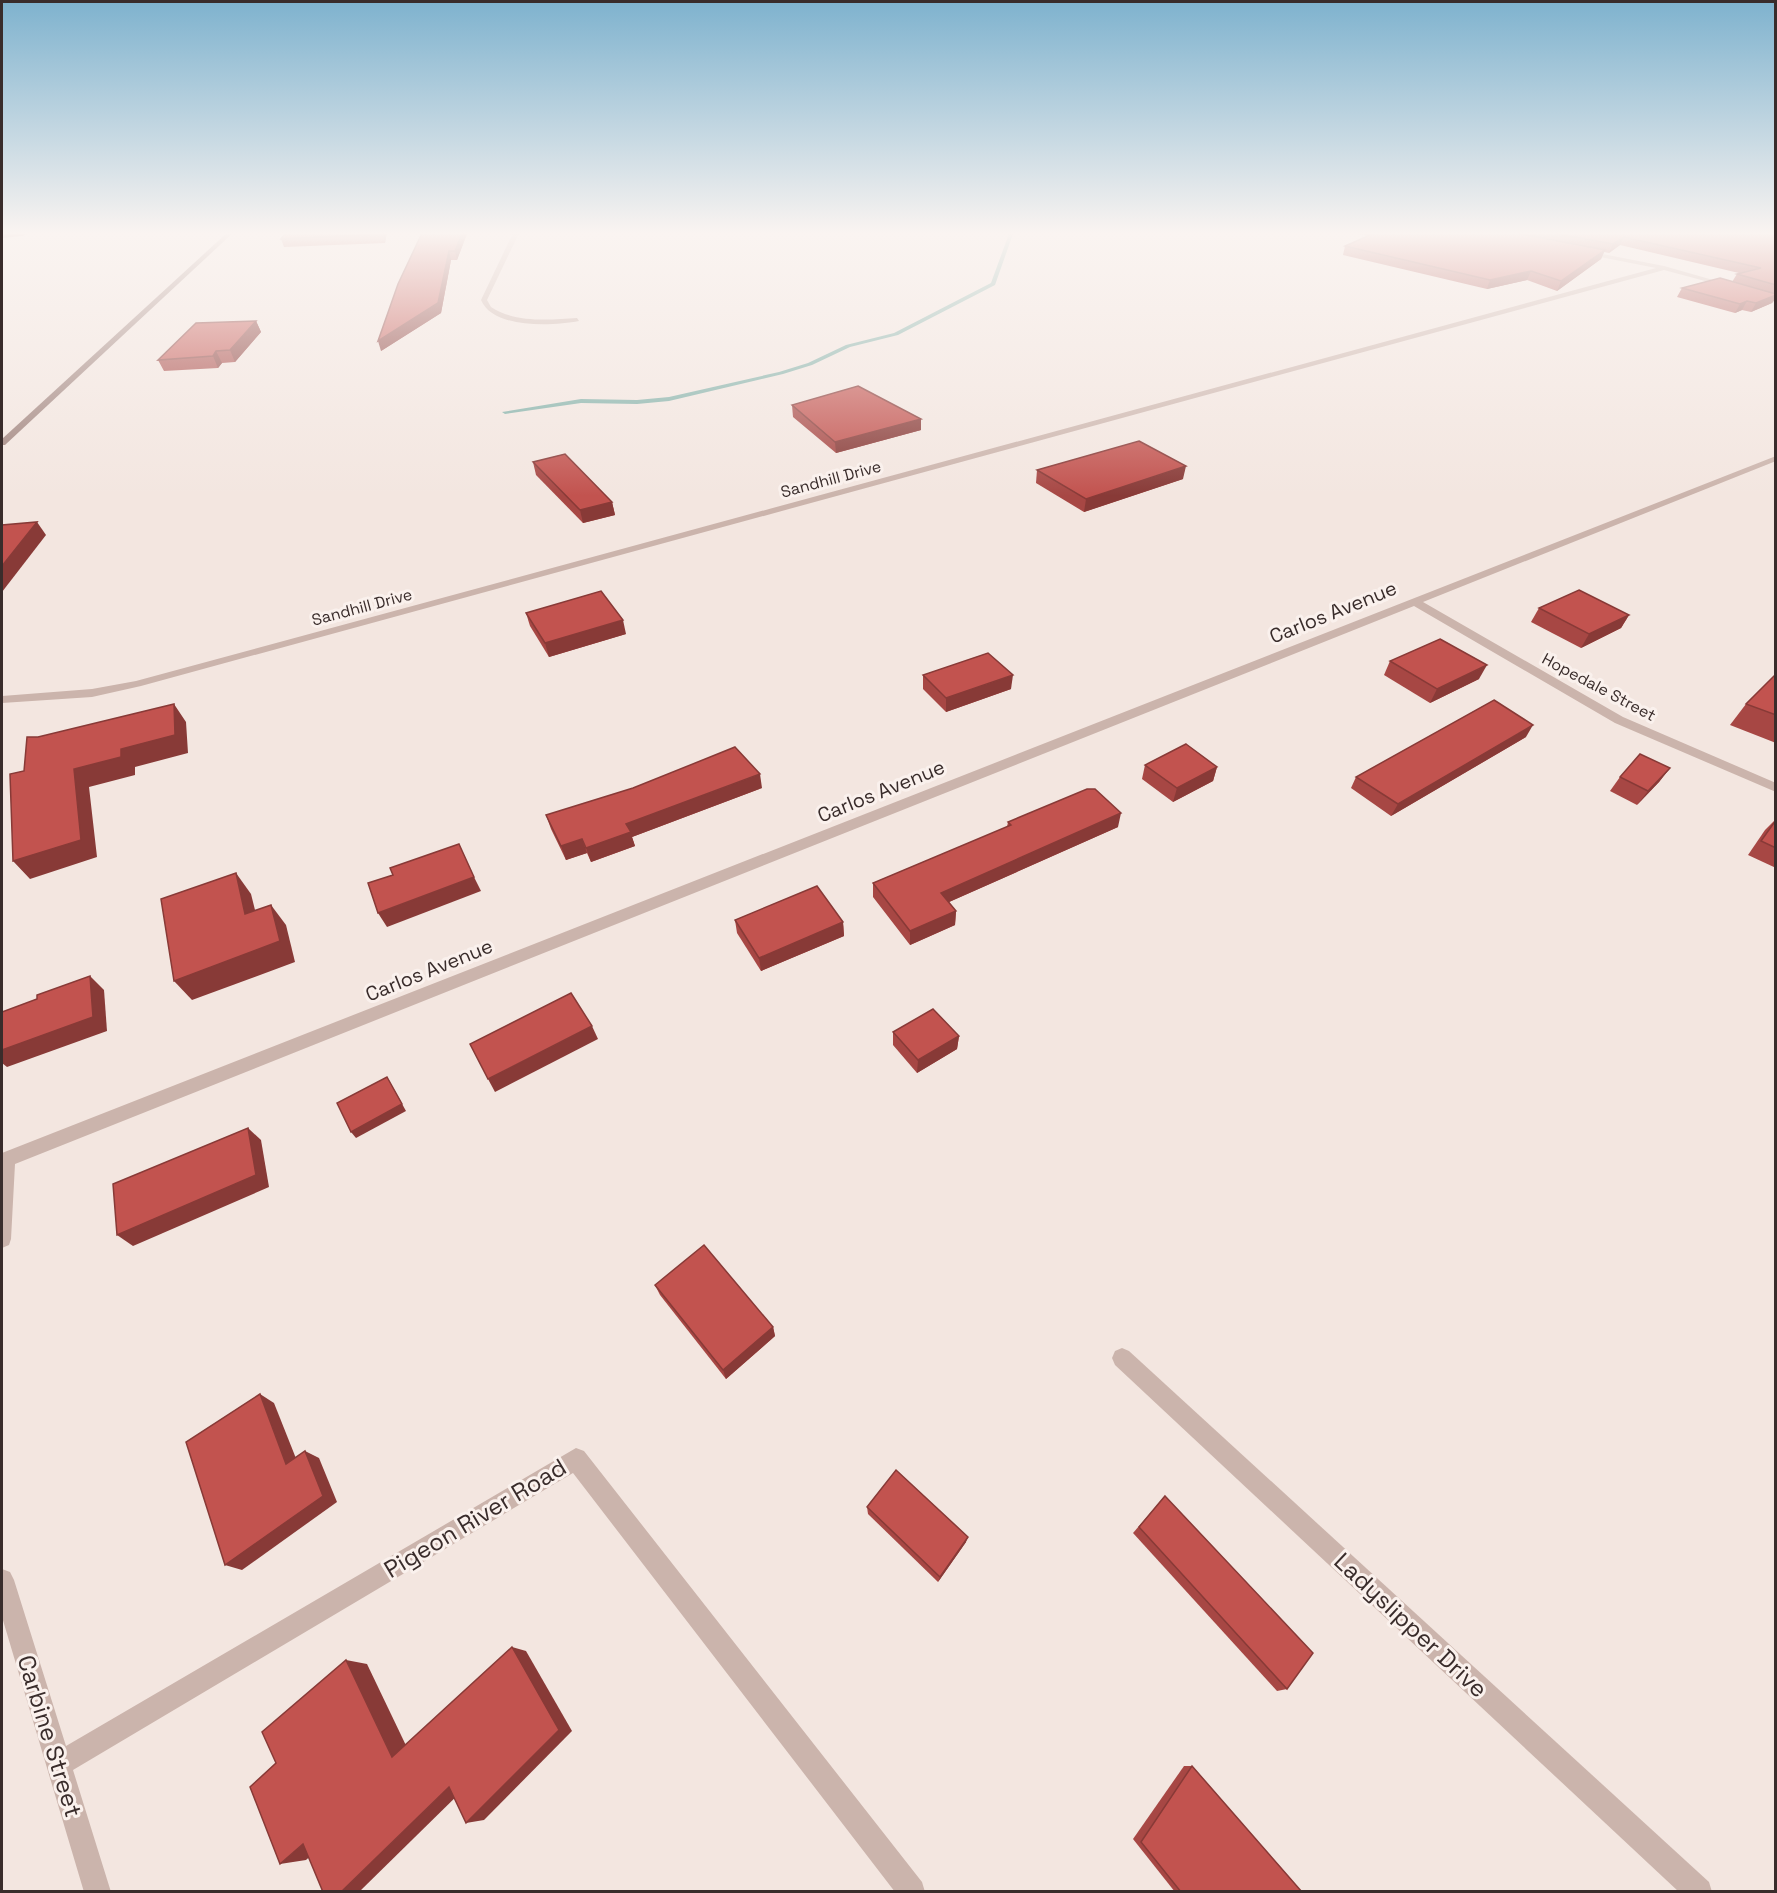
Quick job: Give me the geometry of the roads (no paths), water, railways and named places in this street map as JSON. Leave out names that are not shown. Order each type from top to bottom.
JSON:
[{"type":"street","points":[[2,443],[136,319]]},
{"type":"street","points":[[512,319],[545,322],[577,320]]},
{"type":"street","name":"Sandhill Drive","points":[[2,700],[92,693],[137,684],[1476,319]]},
{"type":"street","name":"Carlos Avenue","points":[[4,1160],[1776,458]]},
{"type":"street","name":"Hopedale Street","points":[[1414,601],[1619,720],[1776,788]]},
{"type":"street","points":[[2,1239],[4,1160]]},
{"type":"street","name":"Ladyslipper Drive","points":[[1122,1358],[1699,1892]]},
{"type":"street","name":"Pigeon River Road","points":[[58,1765],[576,1459],[912,1892]]},
{"type":"street","name":"Carbine Street","points":[[2,1580],[98,1892]]},
{"type":"waterway","points":[[505,412],[581,401],[637,402],[669,399],[810,364],[848,346],[896,334],[924,319]]}]
